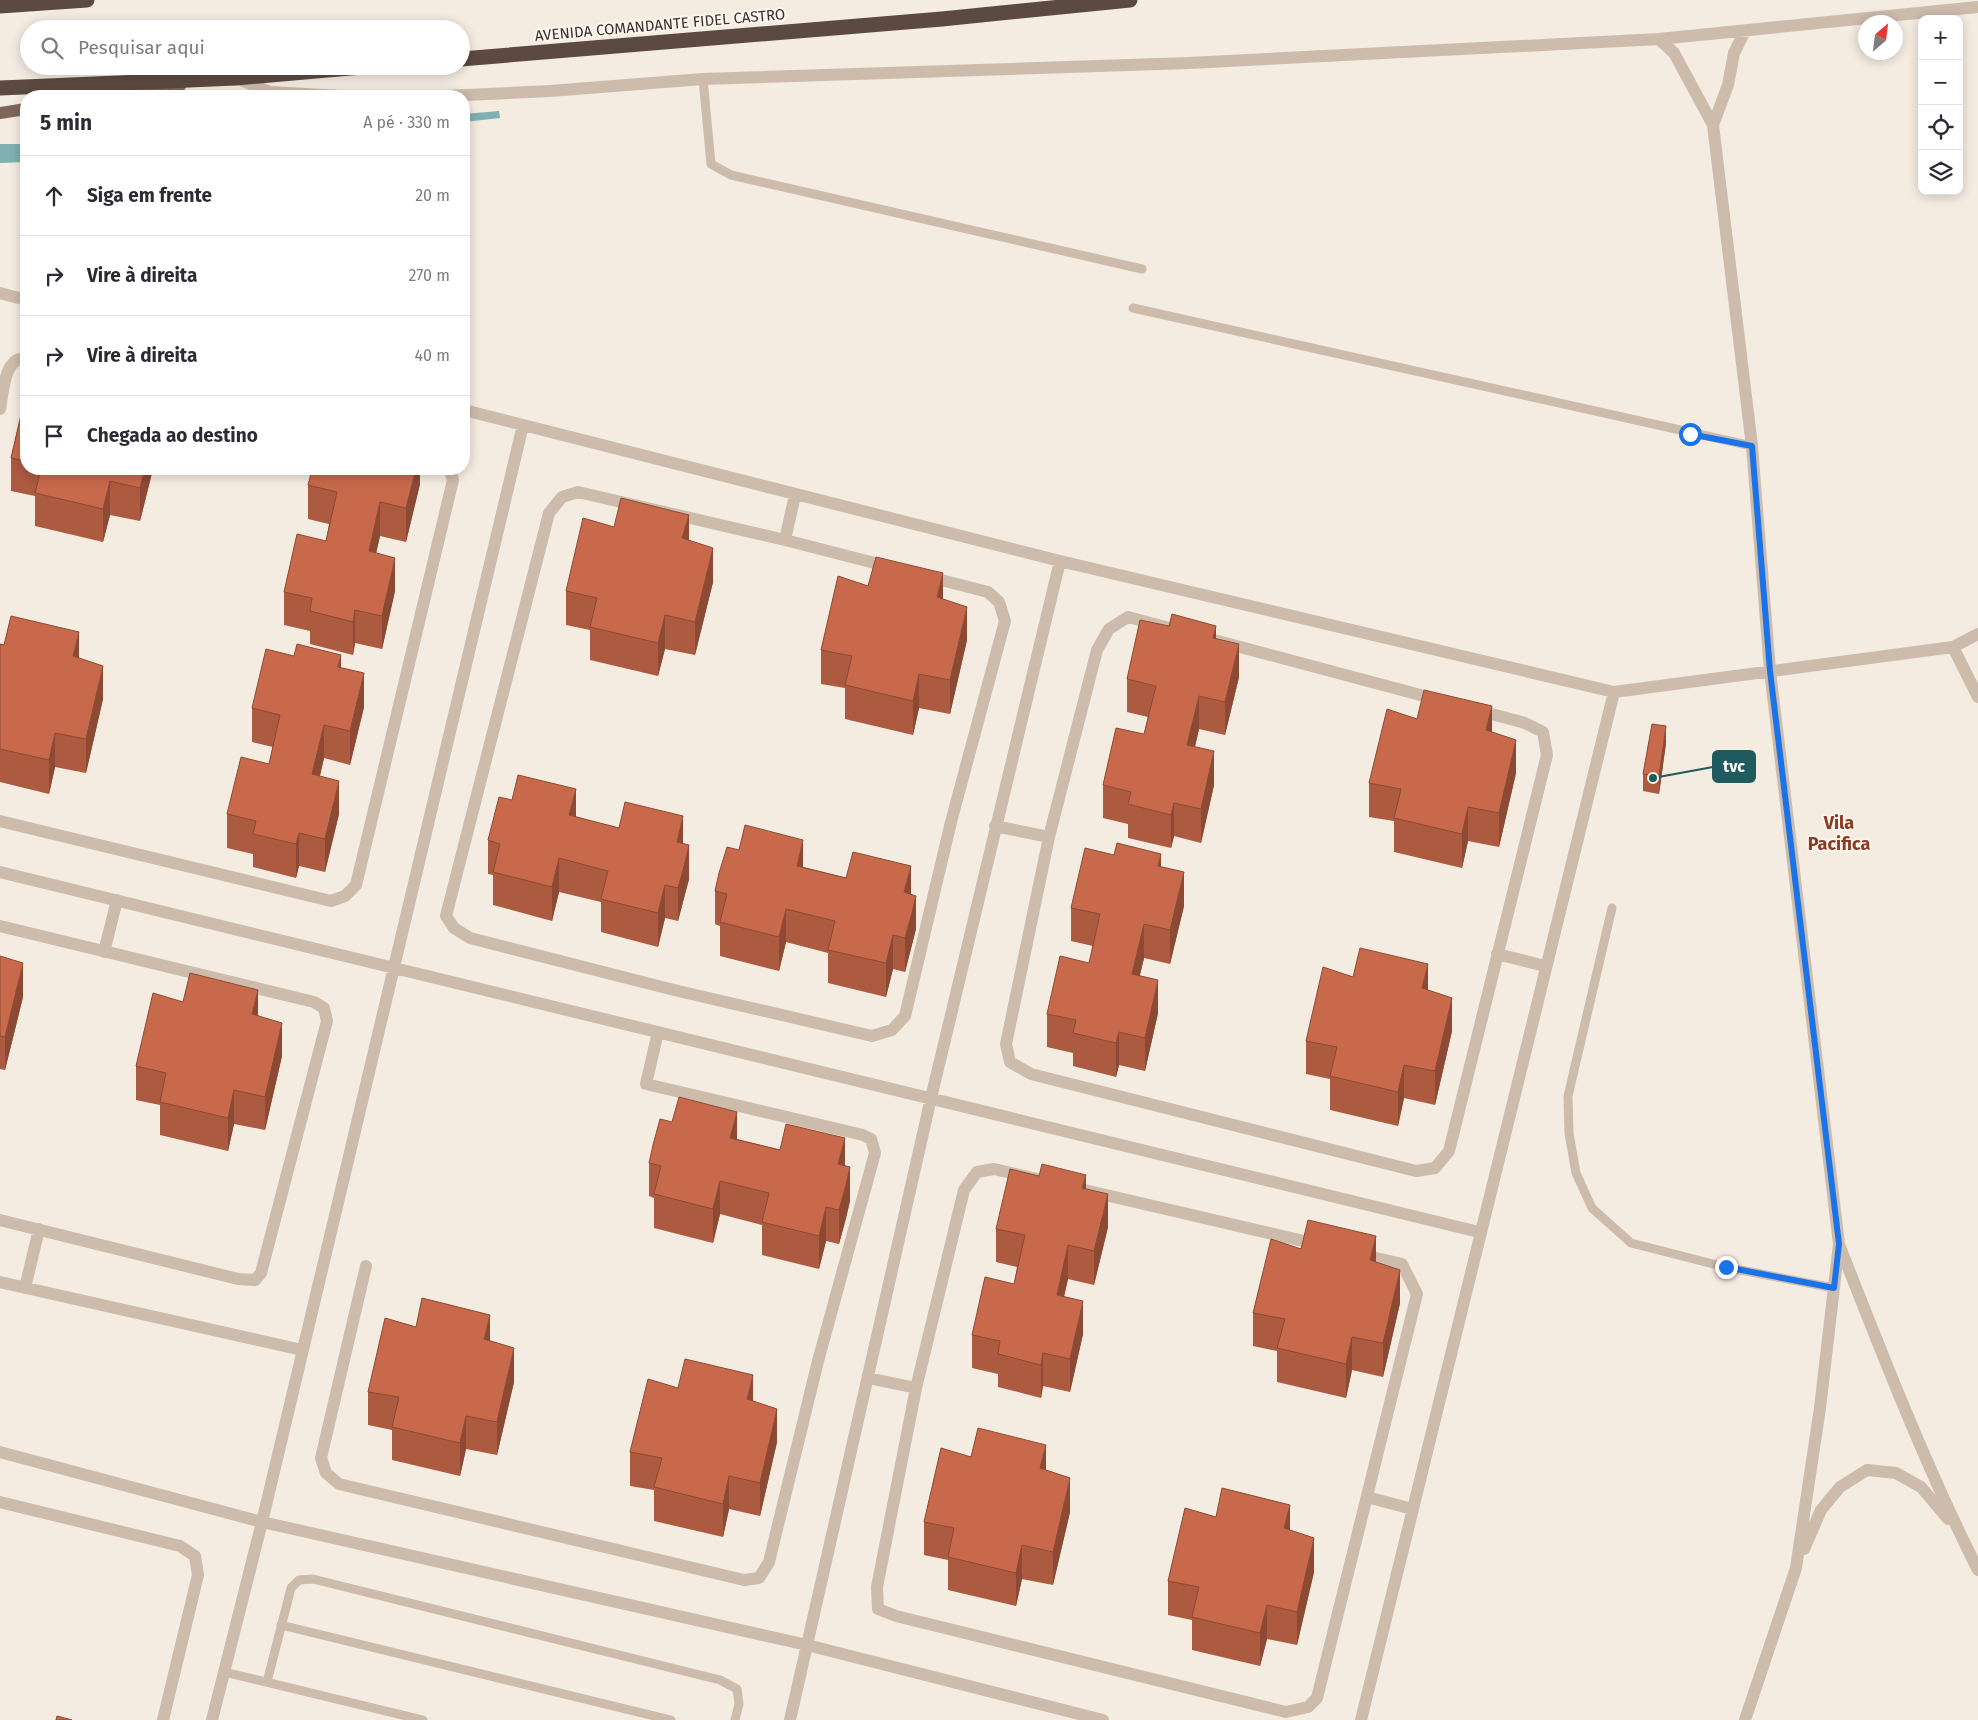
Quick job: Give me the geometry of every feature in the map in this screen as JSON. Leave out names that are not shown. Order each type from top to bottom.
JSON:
[{"type":"highway","points":[[0,6],[87,0]]},
{"type":"highway","name":"AVENIDA COMANDANTE FIDEL CASTRO","points":[[470,58],[942,20],[1130,0]]},
{"type":"highway","points":[[0,88],[270,75]]},
{"type":"main road","points":[[156,90],[236,78]]},
{"type":"main road","points":[[0,112],[20,110]]},
{"type":"street","points":[[470,95],[550,91],[703,79],[1189,63],[1659,39],[1978,7]]},
{"type":"street","points":[[1713,125],[1728,85],[1734,53],[1746,31]]},
{"type":"street","points":[[1659,39],[1674,53],[1713,125],[1752,446],[1770,671],[1839,1244],[1820,1408],[1796,1568]]},
{"type":"street","points":[[236,78],[265,90]]},
{"type":"street","points":[[0,293],[20,298]]},
{"type":"street","points":[[0,409],[9,368],[15,361],[20,360]]},
{"type":"street","points":[[470,412],[1060,562],[1614,692],[1952,647],[1978,634]]},
{"type":"street","points":[[212,1720],[262,1522],[392,967],[523,425]]},
{"type":"street","points":[[0,821],[331,901],[346,896],[356,885],[453,480],[451,475]]},
{"type":"street","points":[[578,492],[785,540],[988,592],[999,602],[1005,621],[951,822],[905,1016],[892,1030],[872,1036],[674,990],[470,938],[454,928],[446,916],[550,513],[562,497],[578,492]]},
{"type":"street","points":[[785,540],[795,495]]},
{"type":"street","points":[[790,1720],[931,1098],[1060,562]]},
{"type":"street","points":[[1128,617],[1525,724],[1543,732],[1547,755],[1497,954],[1449,1150],[1435,1168],[1416,1171],[1031,1074],[1010,1062],[1006,1044],[1049,836],[1097,650],[1109,629],[1128,617]]},
{"type":"street","points":[[1952,647],[1978,697]]},
{"type":"street","points":[[1361,1720],[1479,1232],[1614,692]]},
{"type":"street","points":[[995,826],[1049,836]]},
{"type":"street","points":[[0,872],[1479,1232]]},
{"type":"street","points":[[104,952],[117,900]]},
{"type":"street","points":[[0,926],[314,1002],[324,1008],[327,1021],[261,1273],[254,1280],[238,1279],[0,1220]]},
{"type":"street","points":[[1497,954],[1545,966]]},
{"type":"street","points":[[366,1266],[320,1458],[326,1473],[339,1484],[744,1580],[758,1578],[768,1562],[818,1361],[875,1153],[871,1139],[863,1135],[646,1084],[658,1032]]},
{"type":"street","points":[[994,1168],[1402,1264],[1417,1294],[1366,1496],[1317,1698],[1308,1707],[1286,1712],[896,1616],[878,1608],[877,1588],[916,1388],[964,1190],[977,1172],[994,1168]]},
{"type":"street","points":[[25,1288],[39,1229]]},
{"type":"street","points":[[1839,1244],[1898,1396],[1958,1531],[1978,1570]]},
{"type":"street","points":[[0,1282],[302,1350]]},
{"type":"street","points":[[868,1378],[916,1388]]},
{"type":"street","points":[[0,1452],[262,1522],[807,1645],[1103,1720]]},
{"type":"street","points":[[1745,1720],[1796,1568],[1821,1510],[1840,1487],[1867,1470],[1896,1473],[1921,1487],[1958,1531]]},
{"type":"street","points":[[1366,1496],[1412,1509]]},
{"type":"street","points":[[0,1502],[180,1546],[195,1556],[198,1575],[163,1720]]},
{"type":"lane","points":[[703,79],[712,164],[731,175],[1142,269]]},
{"type":"lane","points":[[1133,308],[1752,446]]},
{"type":"lane","points":[[1612,908],[1568,1096],[1569,1133],[1576,1173],[1592,1208],[1631,1243],[1726,1267],[1834,1288]]},
{"type":"lane","points":[[267,1682],[291,1588],[299,1580],[313,1579],[720,1680],[737,1689],[739,1704],[735,1720]]},
{"type":"lane","points":[[281,1625],[671,1720]]},
{"type":"lane","points":[[224,1672],[423,1720]]},
{"type":"water","points":[[499,111],[500,118],[470,121],[470,113]]},
{"type":"water","points":[[0,144],[20,144],[20,162],[0,163]]},
{"type":"building","points":[[20,419],[20,460],[11,458]]},
{"type":"building","points":[[40,475],[143,475],[140,488],[110,481],[103,509],[35,493]]},
{"type":"building","points":[[310,475],[414,475],[406,508],[380,502],[369,551],[395,558],[382,616],[355,610],[353,622],[310,611],[312,598],[284,592],[297,534],[326,541],[337,492],[308,485]]},
{"type":"building","points":[[621,498],[689,515],[682,538],[713,548],[695,622],[665,615],[658,643],[590,627],[597,598],[566,591],[583,518],[614,527]]},
{"type":"building","points":[[876,557],[943,573],[937,597],[967,607],[950,680],[919,674],[913,701],[845,685],[852,656],[821,650],[838,576],[868,586]]},
{"type":"building","points":[[1172,614],[1216,626],[1213,638],[1239,644],[1225,702],[1199,696],[1187,745],[1214,751],[1201,809],[1174,803],[1171,815],[1128,804],[1131,792],[1103,785],[1116,728],[1144,734],[1156,686],[1127,679],[1140,620],[1169,626]]},
{"type":"building","points":[[11,616],[79,632],[73,656],[103,666],[86,739],[55,733],[49,760],[0,749],[0,644],[4,645]]},
{"type":"building","points":[[297,644],[341,655],[338,667],[364,673],[350,731],[324,725],[312,774],[339,781],[325,839],[299,833],[296,844],[253,834],[256,821],[227,814],[241,757],[269,764],[280,715],[252,708],[266,649],[294,656]]},
{"type":"building","points":[[1424,690],[1492,706],[1486,730],[1516,740],[1499,813],[1468,807],[1462,834],[1394,818],[1401,789],[1369,783],[1387,709],[1417,719]]},
{"type":"building","points":[[1652,724],[1666,726],[1659,776],[1643,774]]},
{"type":"building","points":[[518,775],[576,789],[569,815],[619,828],[625,802],[683,816],[677,842],[689,845],[685,863],[678,888],[665,885],[658,913],[601,899],[608,871],[559,858],[552,887],[493,872],[500,844],[488,840],[499,797],[512,800]]},
{"type":"building","points":[[745,825],[803,840],[797,866],[846,878],[853,852],[911,866],[904,892],[916,896],[912,913],[905,938],[893,935],[886,963],[828,950],[835,921],[786,909],[779,937],[720,922],[727,894],[715,891],[719,873],[727,847],[739,850]]},
{"type":"building","points":[[1117,843],[1161,854],[1158,866],[1184,872],[1170,930],[1144,924],[1132,974],[1158,980],[1145,1038],[1119,1032],[1116,1043],[1073,1033],[1076,1020],[1047,1014],[1060,956],[1089,963],[1100,914],[1071,908],[1085,848],[1114,855]]},
{"type":"building","points":[[1360,948],[1428,964],[1422,988],[1452,998],[1435,1071],[1404,1065],[1398,1092],[1330,1076],[1337,1047],[1306,1041],[1323,967],[1353,977]]},
{"type":"building","points":[[0,956],[23,963],[5,1037],[0,1036]]},
{"type":"building","points":[[190,973],[258,990],[252,1014],[282,1023],[265,1097],[234,1090],[228,1118],[160,1102],[166,1073],[136,1066],[153,993],[183,1002]]},
{"type":"building","points":[[679,1097],[737,1112],[730,1138],[780,1150],[786,1124],[845,1138],[838,1164],[850,1167],[846,1185],[839,1210],[826,1207],[819,1236],[762,1222],[769,1193],[720,1181],[713,1209],[654,1194],[661,1166],[649,1163],[653,1145],[660,1119],[672,1122]]},
{"type":"building","points":[[1042,1164],[1086,1175],[1082,1188],[1108,1194],[1094,1251],[1068,1245],[1057,1295],[1083,1301],[1070,1359],[1043,1353],[1041,1365],[998,1354],[1000,1341],[972,1335],[985,1277],[1014,1284],[1025,1235],[996,1229],[1010,1169],[1039,1176]]},
{"type":"building","points":[[1308,1220],[1376,1236],[1370,1260],[1400,1270],[1383,1343],[1352,1337],[1346,1364],[1277,1348],[1285,1319],[1253,1313],[1271,1239],[1301,1249]]},
{"type":"building","points":[[422,1298],[490,1315],[484,1339],[514,1348],[497,1422],[466,1416],[460,1443],[392,1427],[399,1397],[368,1392],[385,1318],[416,1327]]},
{"type":"building","points":[[685,1359],[753,1375],[747,1399],[777,1409],[760,1483],[729,1476],[723,1504],[654,1487],[662,1458],[630,1452],[648,1379],[678,1388]]},
{"type":"building","points":[[978,1428],[1046,1445],[1040,1468],[1070,1478],[1053,1552],[1022,1545],[1016,1573],[948,1557],[954,1528],[924,1522],[941,1448],[971,1457]]},
{"type":"building","points":[[1222,1488],[1290,1505],[1284,1528],[1314,1538],[1297,1612],[1267,1605],[1260,1633],[1192,1617],[1199,1587],[1168,1581],[1185,1508],[1216,1517]]},
{"type":"building","points":[[57,1716],[72,1720],[56,1720]]},
{"type":"place","name":"tvc","points":[[1653,778]]},
{"type":"district","name":"Vila Pacifica","points":[[1839,833]]},
{"type":"route","points":[[1690,434],[1752,446],[1770,671],[1839,1244],[1834,1288],[1726,1267]]}]
